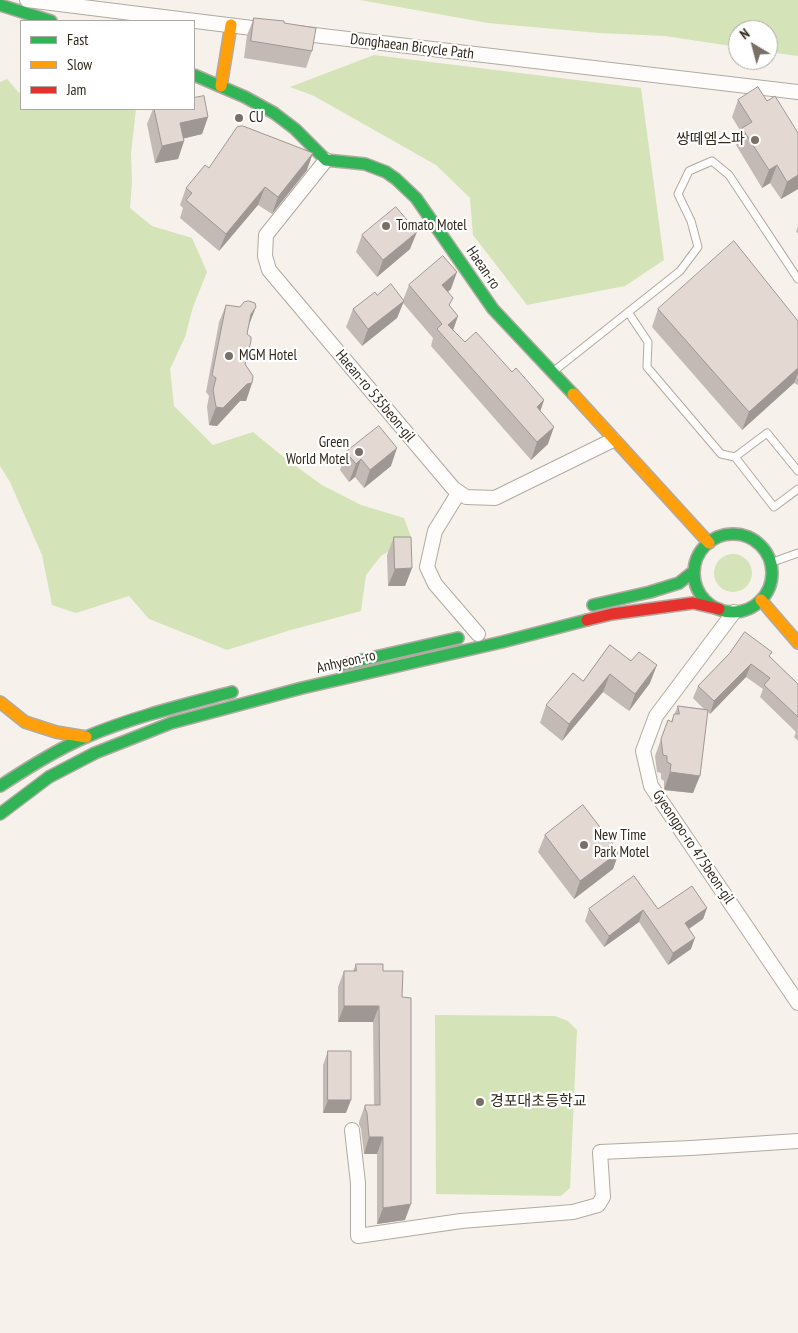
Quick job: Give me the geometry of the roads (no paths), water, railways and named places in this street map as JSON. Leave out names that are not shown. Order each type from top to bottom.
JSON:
[{"type":"street","name":"Donghaean Bicycle Path","points":[[27,0],[190,20]]},
{"type":"street","points":[[0,5],[48,20]]},
{"type":"street","name":"Donghaean Bicycle Path","points":[[195,21],[798,92]]},
{"type":"street","points":[[221,86],[231,25]]},
{"type":"street","points":[[195,75],[275,113],[326,160]]},
{"type":"street","name":"Haean-ro","points":[[326,160],[347,160],[365,164],[386,171],[402,182],[416,198],[493,309],[553,372],[708,543]]},
{"type":"street","name":"Haean-ro 535beon-gil","points":[[326,160],[266,235],[265,256],[269,270],[453,488],[459,492]]},
{"type":"street","points":[[483,632],[434,584],[427,567],[435,531],[459,492],[466,497],[495,498],[613,440]]},
{"type":"street","points":[[732,535],[745,536],[756,542],[765,551],[770,563],[772,576],[769,589],[761,600],[754,606],[734,612],[718,609],[708,603],[700,594],[695,583],[694,571],[699,556],[708,543],[720,537],[732,535]]},
{"type":"street","points":[[579,609],[650,592],[679,582],[694,571]]},
{"type":"street","points":[[761,600],[798,643]]},
{"type":"street","name":"Anhyeon-ro","points":[[0,813],[49,776],[95,753],[171,723],[302,688],[502,642],[612,614],[694,603],[718,609]]},
{"type":"street","name":"Gyeongpo-ro 475beon-gil","points":[[734,612],[656,716],[643,751],[652,786],[798,1003]]},
{"type":"street","name":"Anhyeon-ro","points":[[327,668],[483,632]]},
{"type":"street","points":[[0,786],[40,761],[86,737],[163,710],[246,689]]},
{"type":"street","points":[[0,702],[25,722],[56,732],[86,737]]},
{"type":"street","points":[[352,1130],[358,1183],[358,1236],[461,1220],[573,1212],[598,1205],[603,1197],[600,1152],[798,1141]]},
{"type":"lane","points":[[553,372],[680,271],[698,247],[691,221],[678,194],[689,171],[712,161],[729,175],[798,279]]},
{"type":"lane","points":[[628,312],[648,342],[647,367],[721,454],[735,457],[774,507],[798,489]]},
{"type":"lane","points":[[735,457],[767,433],[798,471]]},
{"type":"lane","points":[[770,563],[798,553]]},
{"type":"place","name":"CU","points":[[239,118]]},
{"type":"place","name":"쌍떼엠스파","points":[[755,140]]},
{"type":"place","name":"Tomato Motel","points":[[386,226]]},
{"type":"place","name":"MGM Hotel","points":[[229,356]]},
{"type":"place","name":"Green World Motel","points":[[359,452]]},
{"type":"place","name":"New Time Park Motel","points":[[584,845]]},
{"type":"place","name":"경포대초등학교","points":[[480,1102]]}]
